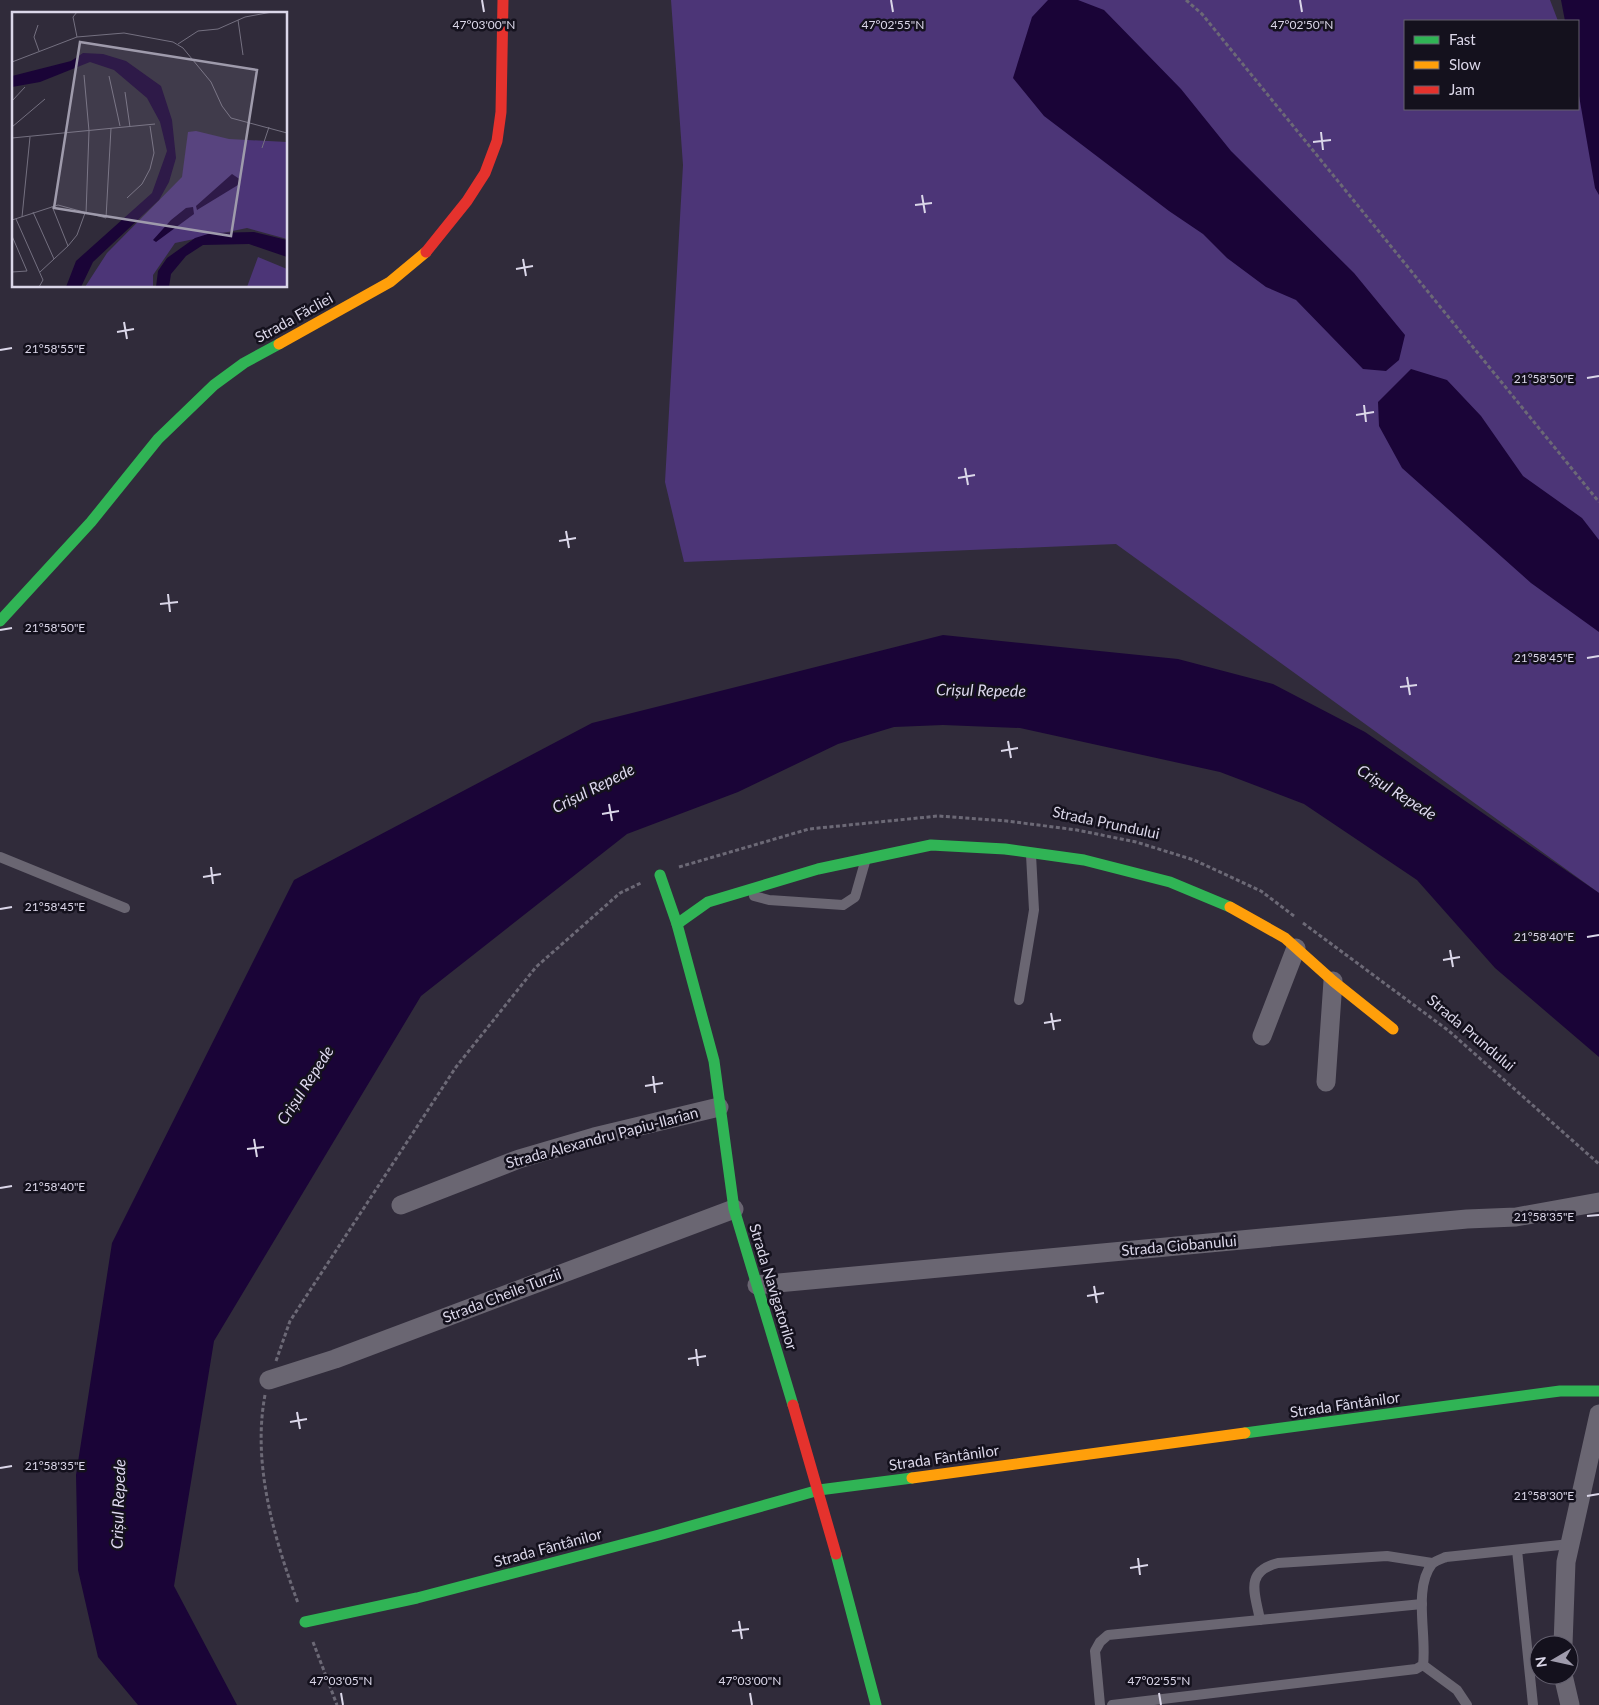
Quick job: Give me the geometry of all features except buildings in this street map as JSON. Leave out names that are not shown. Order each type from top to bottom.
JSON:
[{"type":"street","name":"Strada Făcliei","points":[[0,621],[91,522],[158,439],[214,385],[244,364],[390,282],[430,249],[472,194],[485,173],[497,141],[501,112],[502,0]]},
{"type":"street","points":[[677,924],[708,902],[744,893],[818,869],[931,845],[1031,853],[1084,860],[1170,882],[1237,910],[1285,938],[1333,981],[1392,1028]]},
{"type":"street","name":"Strada Navigatorilor","points":[[660,875],[677,924],[714,1061],[734,1209],[819,1490],[876,1705]]},
{"type":"street","points":[[1262,1036],[1296,948]]},
{"type":"street","points":[[1326,1082],[1333,981]]},
{"type":"street","name":"Strada Alexandru Papiu-Ilarian","points":[[401,1205],[519,1159],[594,1137],[719,1107]]},
{"type":"street","name":"Strada Ciobanului","points":[[757,1285],[1467,1218],[1516,1217],[1599,1202]]},
{"type":"street","name":"Strada Cheile Turzii","points":[[269,1380],[335,1358],[734,1209]]},
{"type":"street","name":"Strada Fântânilor","points":[[305,1622],[426,1596],[659,1535],[819,1490],[1560,1392],[1599,1391]]},
{"type":"street","points":[[1563,1635],[1566,1562],[1599,1414]]},
{"type":"street","points":[[1565,1685],[1570,1705]]},
{"type":"lane","points":[[1019,1000],[1034,910],[1031,853]]},
{"type":"lane","points":[[0,857],[125,908]]},
{"type":"lane","points":[[744,893],[769,900],[843,905],[855,897],[865,859]]},
{"type":"lane","points":[[1260,1620],[1254,1587],[1257,1574],[1264,1567],[1278,1564],[1387,1556],[1432,1563],[1446,1557],[1570,1544]]},
{"type":"lane","points":[[1516,1550],[1533,1705]]},
{"type":"lane","points":[[1423,1665],[1425,1653],[1422,1604],[1426,1577],[1432,1563]]},
{"type":"lane","points":[[1100,1705],[1095,1651],[1100,1642],[1108,1635],[1422,1604]]},
{"type":"lane","points":[[1112,1705],[1416,1669],[1423,1665]]},
{"type":"lane","points":[[1423,1665],[1457,1690],[1467,1705]]},
{"type":"path","points":[[1186,0],[1202,14],[1599,502]]},
{"type":"path","name":"Strada Prundului","points":[[660,875],[696,861],[810,829],[938,816],[1007,821],[1077,830],[1136,842],[1194,860],[1261,891],[1449,1030],[1599,1164]]},
{"type":"path","points":[[305,1622],[337,1705]]},
{"type":"shaded area","points":[[671,0],[1550,0],[1558,20],[1404,20],[1404,110],[1579,110],[1579,77],[1599,132],[1599,893],[1116,544],[684,562],[665,482],[683,165]]},
{"type":"water","points":[[1048,0],[1078,0],[1104,10],[1181,89],[1231,151],[1354,273],[1405,335],[1399,360],[1386,371],[1363,369],[1296,300],[1266,287],[1227,258],[1203,234],[1169,211],[1044,116],[1013,78],[1032,17]]},
{"type":"water","points":[[1561,0],[1599,0],[1599,195],[1595,188],[1579,96],[1579,20],[1565,20]]},
{"type":"water","points":[[1411,369],[1447,380],[1481,416],[1523,476],[1582,518],[1599,540],[1599,632],[1531,583],[1402,468],[1379,426],[1378,402]]},
{"type":"water","name":"Crișul Repede","points":[[943,635],[1178,659],[1273,684],[1365,732],[1599,893],[1599,1057],[1495,968],[1417,880],[1304,804],[1220,772],[1020,728],[943,725],[894,727],[838,744],[738,792],[627,834],[421,996],[214,1341],[174,1586],[237,1705],[138,1705],[98,1657],[78,1570],[76,1475],[112,1243],[294,880],[592,723]]},
{"type":"traffic: fast","points":[[0,621],[91,522],[158,439],[214,385],[244,363],[279,344]]},
{"type":"traffic: fast","points":[[677,924],[708,902],[818,869],[931,845],[1005,849],[1084,860],[1170,882],[1230,907]]},
{"type":"traffic: fast","points":[[660,875],[677,924],[714,1061],[734,1209],[793,1405]]},
{"type":"traffic: fast","points":[[1245,1433],[1560,1391],[1599,1391]]},
{"type":"traffic: fast","points":[[305,1622],[417,1598],[659,1535],[819,1490],[912,1478]]},
{"type":"traffic: fast","points":[[836,1554],[876,1705]]},
{"type":"traffic: slow","points":[[279,344],[390,282],[426,252]]},
{"type":"traffic: slow","points":[[1230,907],[1285,938],[1333,981],[1393,1029]]},
{"type":"traffic: slow","points":[[912,1478],[1245,1433]]},
{"type":"traffic: jam","points":[[426,252],[467,201],[485,173],[497,141],[501,112],[503,0]]},
{"type":"traffic: jam","points":[[793,1405],[836,1554]]}]
